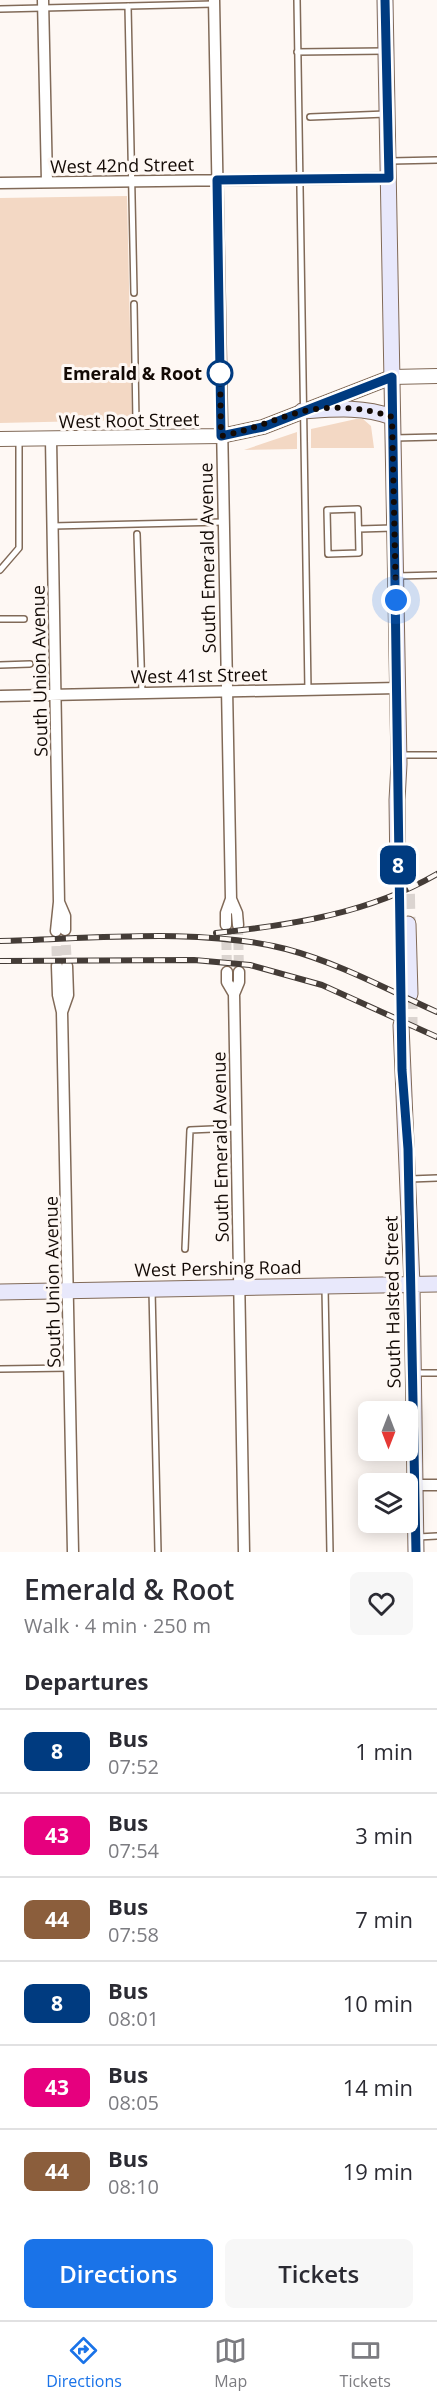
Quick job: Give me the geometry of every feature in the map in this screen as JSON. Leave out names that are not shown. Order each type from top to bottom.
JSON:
[{"type":"main road","points":[[385,0],[399,760],[406,800],[403,874]]},
{"type":"main road","points":[[302,411],[352,408],[374,411],[392,417]]},
{"type":"main road","points":[[404,926],[405,992]]},
{"type":"main road","name":"South Halsted Street","points":[[406,1027],[415,1473]]},
{"type":"main road","name":"West Pershing Road","points":[[0,1292],[437,1284]]},
{"type":"street","name":"South Emerald Avenue","points":[[214,2],[231,898],[226,913],[226,925]]},
{"type":"street","points":[[43,4],[47,183]]},
{"type":"street","name":"West 42nd Street","points":[[0,183],[389,178]]},
{"type":"street","name":"West Root Street","points":[[0,439],[221,436],[263,427],[392,377],[437,376]]},
{"type":"street","name":"South Union Avenue","points":[[51,439],[59,902],[65,916],[61,930]]},
{"type":"street","name":"West 41st Street","points":[[0,696],[398,687]]},
{"type":"street","name":"South Emerald Avenue","points":[[231,898],[237,913],[238,925]]},
{"type":"street","name":"South Union Avenue","points":[[62,966],[58,995],[62,1012],[74,1552]]},
{"type":"street","name":"South Emerald Avenue","points":[[227,972],[227,982],[234,994]]},
{"type":"street","name":"South Emerald Avenue","points":[[239,972],[239,982],[234,994],[244,1552]]},
{"type":"street","points":[[418,1485],[437,1485]]},
{"type":"lane","points":[[297,0],[308,690]]},
{"type":"lane","points":[[0,9],[43,4],[128,6],[214,2]]},
{"type":"lane","points":[[128,6],[134,293]]},
{"type":"lane","points":[[297,52],[386,51]]},
{"type":"lane","points":[[310,117],[388,114]]},
{"type":"lane","points":[[389,161],[437,160]]},
{"type":"lane","points":[[134,304],[136,422]]},
{"type":"lane","points":[[393,438],[437,437]]},
{"type":"lane","points":[[0,570],[19,548],[19,439]]},
{"type":"lane","points":[[358,509],[359,529],[359,554],[328,554],[327,510],[358,509]]},
{"type":"lane","points":[[52,526],[223,522]]},
{"type":"lane","points":[[359,529],[394,528]]},
{"type":"lane","points":[[137,534],[142,693]]},
{"type":"lane","points":[[396,576],[437,575]]},
{"type":"lane","points":[[0,620],[24,619]]},
{"type":"lane","points":[[0,665],[30,664]]},
{"type":"lane","points":[[399,760],[437,755]]},
{"type":"lane","points":[[185,1249],[190,1130],[236,1128]]},
{"type":"lane","points":[[409,1179],[437,1178]]},
{"type":"lane","points":[[325,1286],[330,1552]]},
{"type":"lane","points":[[152,1289],[158,1552]]},
{"type":"lane","points":[[0,1370],[70,1368]]},
{"type":"lane","points":[[413,1373],[437,1373]]},
{"type":"lane","points":[[416,1544],[437,1536]]},
{"type":"shaded area","points":[[127,196],[132,420],[0,423],[0,198]]},
{"type":"shaded area","points":[[363,419],[371,426],[374,448],[311,448],[311,429]]},
{"type":"shaded area","points":[[297,432],[297,449],[244,450]]},
{"type":"tunnel","points":[[407,871],[408,924]]},
{"type":"tunnel","points":[[226,925],[227,972]]},
{"type":"tunnel","points":[[238,925],[239,972]]},
{"type":"tunnel","points":[[65,930],[67,966]]},
{"type":"tunnel","points":[[56,931],[57,966]]},
{"type":"tunnel","points":[[410,994],[410,1029]]},
{"type":"railway","points":[[216,933],[302,921],[357,908],[385,899],[437,874]]},
{"type":"railway","points":[[0,941],[181,936],[253,942],[286,949],[325,962],[437,1012]]},
{"type":"railway","points":[[0,961],[194,960],[250,965],[322,985],[437,1037]]},
{"type":"bus line","name":"8","points":[[385,0],[389,178],[217,180],[221,436],[263,427],[392,377],[402,1070],[407,1122],[412,1285],[416,1552]]},
{"type":"place","name":"Emerald & Root","points":[[220,373]]},
{"type":"route","points":[[220,373],[221,436],[263,427],[302,411],[352,408],[374,411],[392,417],[396,600]]}]
